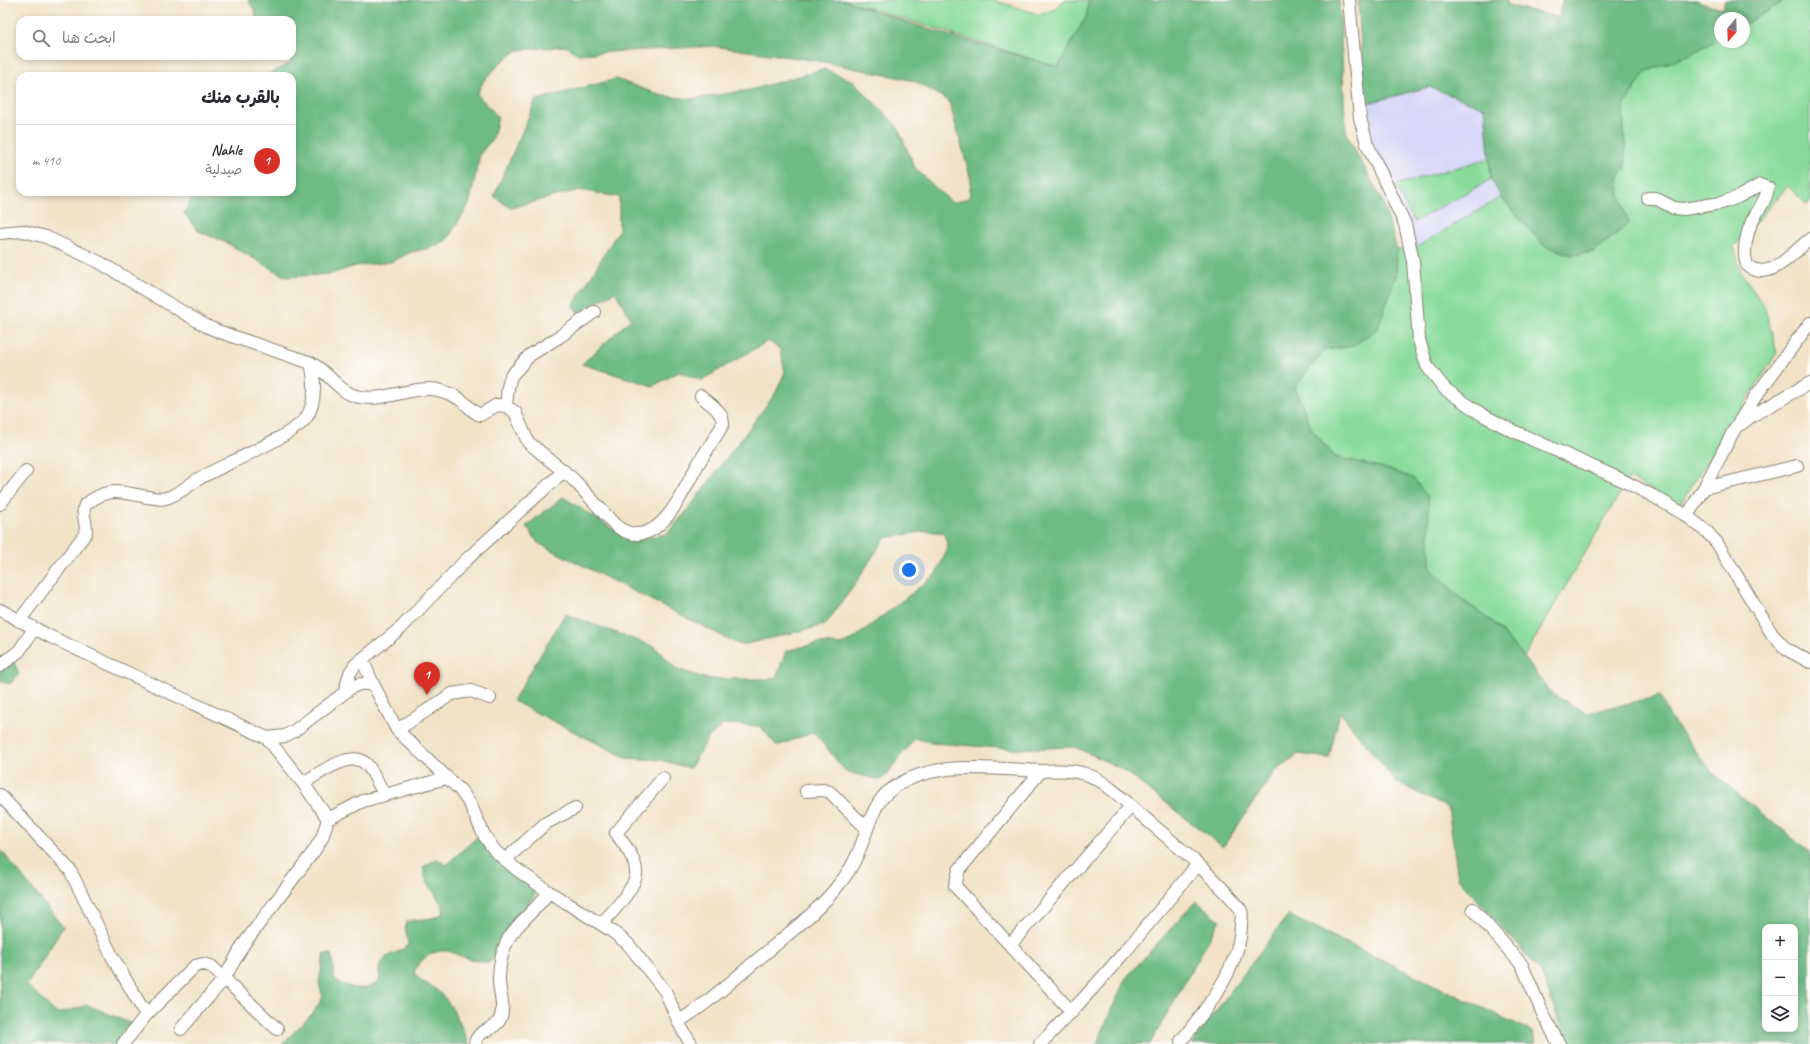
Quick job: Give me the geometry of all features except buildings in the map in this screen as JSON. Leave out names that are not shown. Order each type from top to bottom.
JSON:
[{"type":"street","points":[[1349,0],[1360,118],[1367,144],[1405,224],[1414,272],[1419,340],[1427,366],[1445,389],[1481,414],[1511,430],[1620,479],[1687,516],[1707,532],[1717,543],[1772,634],[1786,649],[1810,662]]},
{"type":"street","points":[[1648,198],[1655,198],[1674,208],[1684,209],[1721,203],[1738,197],[1760,185],[1766,186],[1768,188],[1767,196],[1750,227],[1744,254],[1746,265],[1756,270],[1766,271],[1776,267],[1810,239]]},
{"type":"street","points":[[0,233],[23,231],[46,237],[99,262],[213,329],[311,363],[320,368],[338,386],[349,394],[360,397],[378,398],[419,391],[441,390],[461,399],[473,411],[480,415],[497,405],[506,406],[515,412],[528,442],[564,471],[623,532],[642,534],[653,530],[662,523],[683,494],[723,424],[723,418],[717,410],[701,396]]},
{"type":"street","points":[[506,406],[508,386],[511,376],[530,355],[565,333],[594,312]]},
{"type":"street","points":[[1687,516],[1704,488],[1734,430],[1755,397],[1810,323]]},
{"type":"street","points":[[19,621],[86,533],[87,525],[83,512],[85,505],[103,493],[114,491],[127,492],[158,499],[167,498],[201,478],[277,439],[301,424],[310,410],[314,397],[311,363]]},
{"type":"street","points":[[1734,430],[1753,415],[1810,383]]},
{"type":"street","points":[[1704,488],[1797,466]]},
{"type":"street","points":[[0,504],[26,471]]},
{"type":"street","points":[[345,691],[350,673],[362,659],[400,628],[467,559],[564,471]]},
{"type":"street","points":[[0,610],[34,629],[267,738],[283,756],[328,819]]},
{"type":"street","points":[[0,666],[19,651],[34,629]]},
{"type":"street","points":[[362,659],[397,730],[461,791],[470,804],[487,840],[505,860],[549,892],[601,924],[628,944],[641,958],[665,991],[678,1021],[691,1044]]},
{"type":"street","points":[[267,738],[285,736],[294,731],[345,691],[360,684],[373,684]]},
{"type":"street","points":[[397,730],[452,694],[471,691],[490,698]]},
{"type":"street","points":[[303,783],[332,766],[346,760],[359,760],[365,763],[384,794]]},
{"type":"street","points":[[678,1021],[705,1004],[823,902],[841,883],[861,848],[871,817],[887,793],[909,779],[922,774],[962,767],[1041,771],[1064,770],[1090,774],[1109,787],[1198,864],[1232,899],[1241,911],[1241,933],[1229,972],[1206,1010],[1181,1041]]},
{"type":"street","points":[[1041,771],[958,870],[955,886],[1072,1012]]},
{"type":"street","points":[[181,1029],[224,979],[243,946],[314,851],[322,838],[328,819],[363,801],[446,778]]},
{"type":"street","points":[[601,924],[627,894],[636,876],[636,867],[626,847],[616,833],[663,778]]},
{"type":"street","points":[[806,791],[823,790],[830,792],[867,829]]},
{"type":"street","points":[[0,795],[70,870],[112,956],[146,1015]]},
{"type":"street","points":[[1010,945],[1131,806]]},
{"type":"street","points":[[505,860],[546,823],[575,808]]},
{"type":"street","points":[[1040,1044],[1072,1012],[1134,942],[1198,864]]},
{"type":"street","points":[[475,1044],[479,1035],[496,1025],[502,1014],[499,979],[500,959],[506,941],[514,929],[538,907],[549,892]]},
{"type":"street","points":[[1473,909],[1522,965],[1543,1014],[1559,1044]]},
{"type":"street","points":[[123,1044],[146,1015],[195,966],[202,964],[210,966],[277,1029]]},
{"type":"shaded area","points":[[1429,87],[1485,108],[1491,179],[1501,197],[1415,248],[1375,152],[1365,104]]},
{"type":"green space","points":[[248,0],[842,0],[934,31],[1058,67],[1087,15],[1088,0],[1339,0],[1346,133],[1384,204],[1397,250],[1396,276],[1378,328],[1353,346],[1324,350],[1295,387],[1312,430],[1335,457],[1384,468],[1413,478],[1428,497],[1430,567],[1460,598],[1494,623],[1524,657],[1552,694],[1587,713],[1660,696],[1671,719],[1713,773],[1747,802],[1810,851],[1810,1044],[1570,1044],[1557,1016],[1541,972],[1458,878],[1448,808],[1396,782],[1340,712],[1329,758],[1298,754],[1275,771],[1223,847],[1120,768],[1075,747],[1014,749],[932,743],[915,738],[882,780],[846,772],[814,732],[777,746],[760,726],[724,724],[709,737],[690,768],[660,760],[627,758],[513,701],[565,614],[655,647],[677,669],[707,679],[776,679],[786,651],[818,643],[841,645],[852,640],[936,574],[948,548],[944,533],[927,531],[885,538],[853,587],[825,625],[746,644],[738,644],[538,543],[526,526],[563,497],[622,535],[642,539],[666,534],[686,512],[775,394],[785,372],[780,349],[768,341],[702,380],[679,372],[653,386],[582,364],[631,319],[615,292],[578,313],[573,306],[619,230],[619,197],[579,190],[510,208],[494,196],[536,100],[616,79],[663,96],[692,99],[750,90],[824,69],[853,81],[897,126],[915,168],[952,203],[969,198],[971,180],[949,101],[915,81],[819,61],[712,46],[578,54],[565,46],[518,50],[501,62],[483,82],[477,94],[498,117],[493,138],[480,154],[469,205],[448,238],[438,246],[411,252],[391,262],[355,266],[331,274],[286,277],[227,243],[198,231],[184,213],[193,196],[296,196],[296,72],[273,72],[292,62],[290,60],[296,60],[296,16],[256,16],[255,11]]},
{"type":"green space","points":[[844,0],[993,0],[1038,14],[1056,9],[1064,0],[1088,0],[1087,15],[1058,67]]},
{"type":"green space","points":[[1358,0],[1507,0],[1508,5],[1559,18],[1562,0],[1698,0],[1700,3],[1723,9],[1725,0],[1786,0],[1750,21],[1750,12],[1714,12],[1714,41],[1689,55],[1645,72],[1623,108],[1626,168],[1618,178],[1620,196],[1629,223],[1593,252],[1572,255],[1543,245],[1501,197],[1491,179],[1485,108],[1429,87],[1365,104]]},
{"type":"green space","points":[[1786,0],[1810,0],[1810,202],[1807,205],[1788,186],[1734,247],[1740,270],[1765,308],[1777,353],[1679,505],[1629,478],[1524,657],[1494,623],[1460,598],[1430,567],[1428,498],[1384,468],[1335,457],[1312,430],[1295,387],[1324,350],[1353,346],[1396,276],[1397,250],[1415,248],[1501,197],[1543,245],[1572,255],[1593,252],[1617,234],[1629,223],[1620,196],[1618,178],[1626,168],[1623,108],[1645,72],[1689,55],[1714,41],[1714,48],[1750,48],[1750,21]]},
{"type":"green space","points":[[1490,158],[1491,179],[1414,222],[1395,185]]},
{"type":"green space","points":[[0,656],[14,662],[19,674],[10,684],[0,681]]},
{"type":"green space","points":[[477,837],[496,856],[537,891],[489,963],[460,956],[448,951],[441,951],[426,957],[416,968],[414,973],[416,976],[439,992],[449,1004],[457,1016],[469,1044],[282,1044],[314,1012],[323,997],[319,983],[324,954],[331,954],[334,977],[340,984],[365,988],[377,984],[380,978],[380,964],[383,960],[408,946],[405,928],[406,922],[435,917],[444,912],[443,907],[424,875],[423,867],[437,859],[446,865]]},
{"type":"green space","points":[[0,849],[63,927],[27,985],[57,1014],[88,1005],[132,1024],[117,1044],[8,1042],[7,1044],[0,1044]]},
{"type":"green space","points":[[1196,901],[1220,920],[1150,1044],[1097,1044],[1125,979]]},
{"type":"green space","points":[[1288,915],[1533,1032],[1535,1044],[1191,1044]]},
{"type":"place","name":"Nahle","points":[[427,695]]}]
